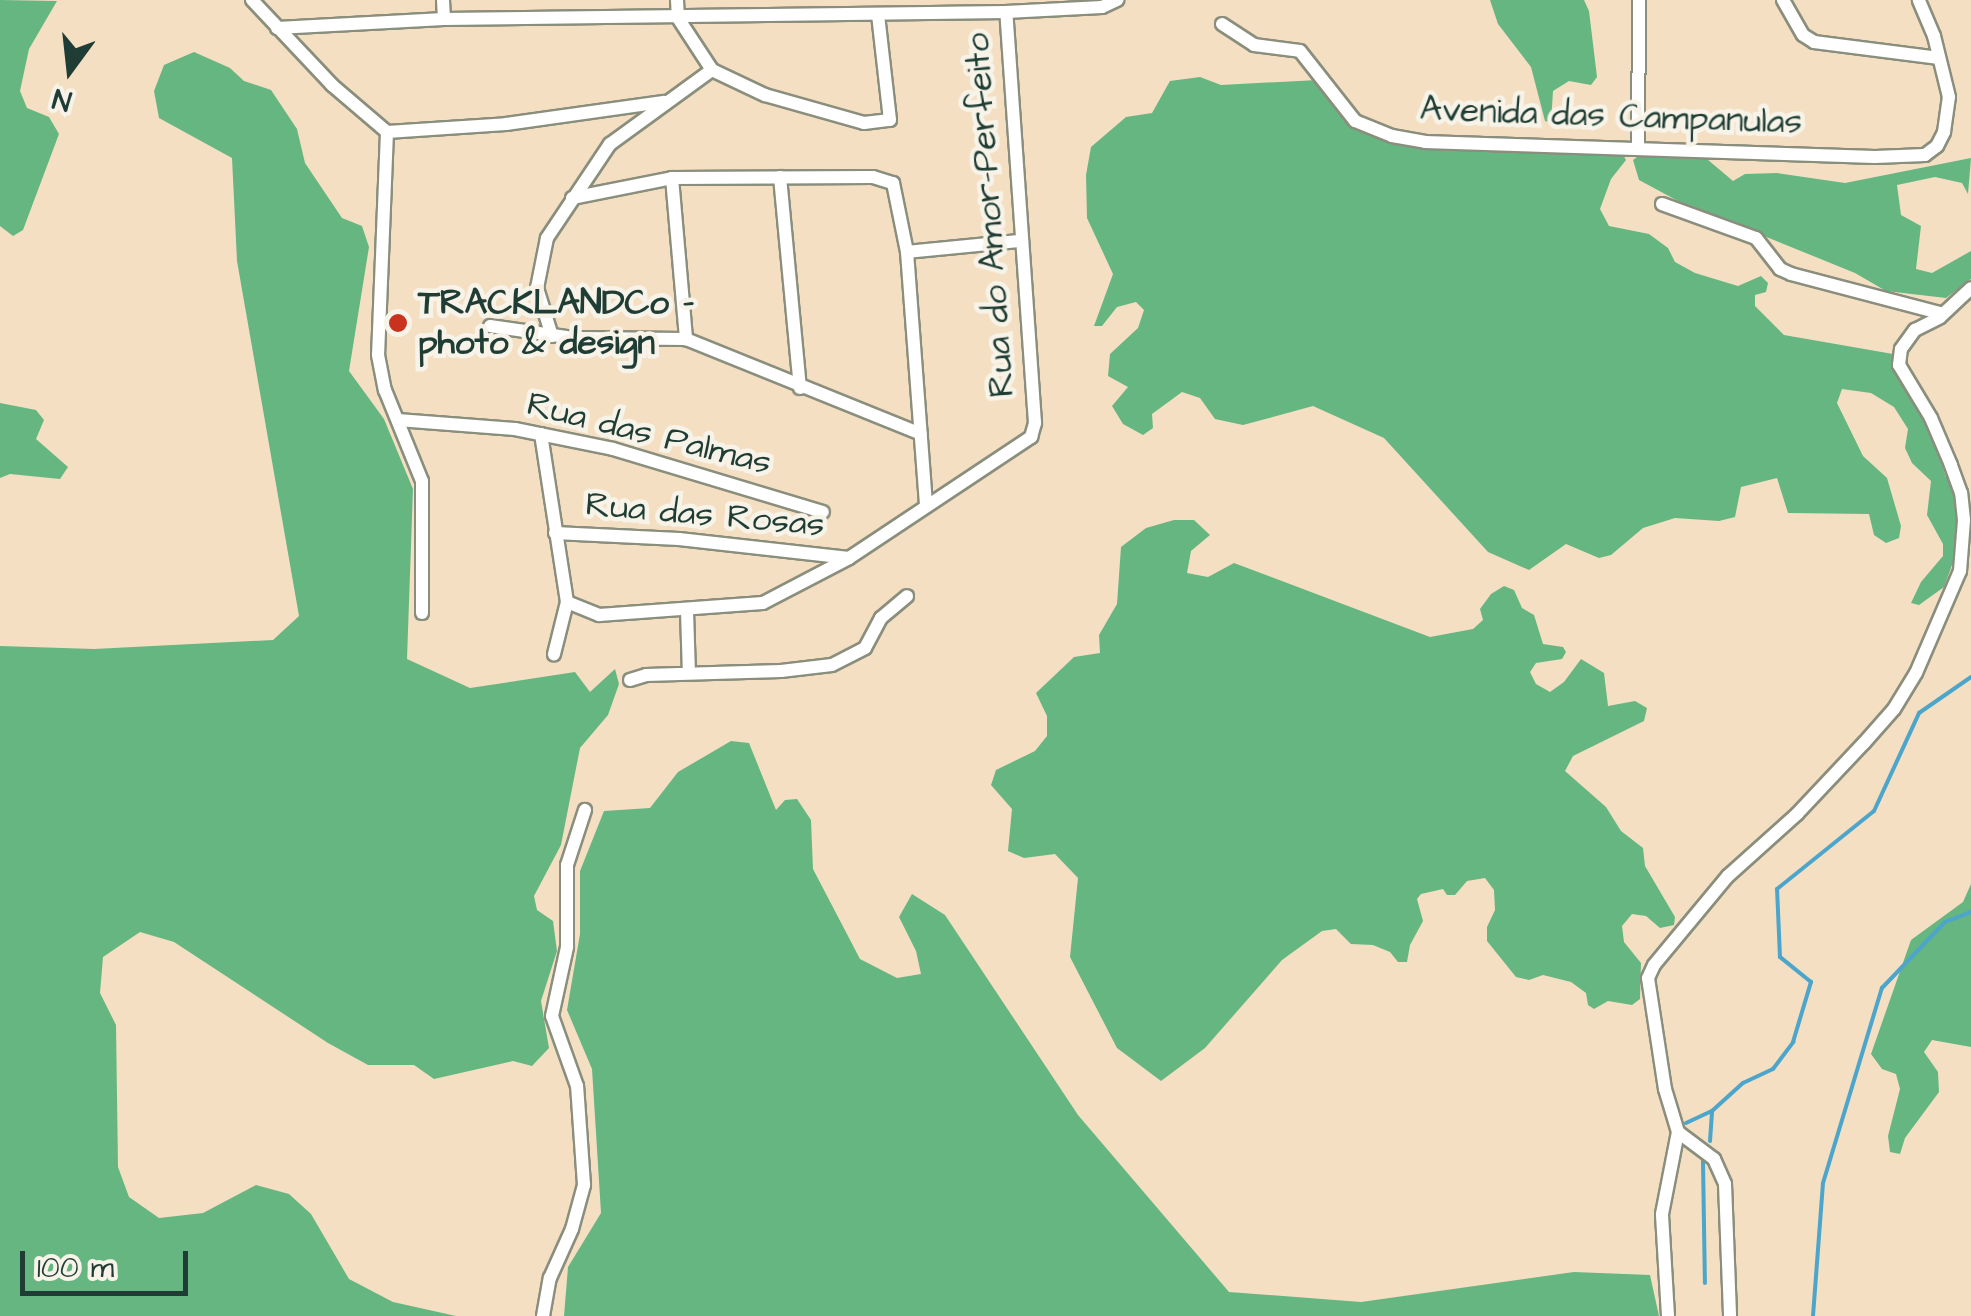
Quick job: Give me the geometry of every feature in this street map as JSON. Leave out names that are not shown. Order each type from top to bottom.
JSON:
[{"type":"street","points":[[252,0],[332,85],[388,132],[506,124],[670,101]]},
{"type":"street","points":[[443,0],[444,19]]},
{"type":"street","points":[[677,0],[678,18],[712,70],[765,95],[853,121],[890,120],[878,15]]},
{"type":"street","points":[[277,28],[444,19],[878,15],[909,7],[1006,12],[1117,0]]},
{"type":"street","points":[[1638,147],[1639,0]]},
{"type":"street","points":[[1783,0],[1796,25],[1814,42],[1939,58],[1919,0]]},
{"type":"street","name":"Rua do Amor-Perfeito","points":[[567,602],[599,614],[687,612],[763,604],[850,558],[1022,444],[1034,430],[1006,12]]},
{"type":"street","name":"Avenida das Campanulas","points":[[1222,24],[1254,45],[1300,50],[1355,121],[1369,130],[1425,142],[1875,157],[1925,154],[1937,146],[1944,132],[1948,98],[1939,58]]},
{"type":"street","points":[[552,336],[537,276],[547,238],[610,144],[712,70]]},
{"type":"street","points":[[388,132],[378,355],[384,390],[422,480],[422,614]]},
{"type":"street","points":[[780,177],[800,388]]},
{"type":"street","points":[[572,198],[672,178],[873,177],[893,183],[907,252],[926,506]]},
{"type":"street","points":[[672,178],[686,338]]},
{"type":"street","points":[[1662,204],[1756,238],[1780,268],[1791,274],[1944,314]]},
{"type":"street","points":[[907,252],[1020,241]]},
{"type":"street","points":[[1668,1316],[1662,1214],[1678,1132],[1665,1089],[1646,986],[1654,965],[1728,876],[1796,814],[1894,709],[1916,673],[1960,572],[1961,493],[1931,418],[1899,365],[1907,338],[1944,314],[1971,288]]},
{"type":"street","points":[[490,326],[552,336],[686,338],[920,434]]},
{"type":"street","name":"Rua das Palmas","points":[[398,420],[541,434],[614,449],[823,512]]},
{"type":"street","points":[[541,434],[567,602],[554,654]]},
{"type":"street","name":"Rua das Rosas","points":[[554,533],[679,539],[850,558]]},
{"type":"street","points":[[630,680],[646,674],[781,671],[832,664],[865,648],[881,618],[907,596]]},
{"type":"street","points":[[687,612],[689,674]]},
{"type":"street","points":[[543,1316],[550,1278],[572,1229],[584,1177],[577,1086],[552,1016],[567,946],[567,865],[585,810]]},
{"type":"street","points":[[1678,1132],[1714,1159],[1725,1184],[1730,1316]]},
{"type":"green space","points":[[0,0],[57,1],[29,49],[20,91],[27,108],[49,117],[59,134],[23,230],[13,236],[0,226]]},
{"type":"green space","points":[[1490,0],[1584,0],[1589,11],[1597,77],[1591,85],[1569,81],[1553,91],[1551,123],[1545,121],[1531,67],[1498,24]]},
{"type":"green space","points":[[194,52],[230,68],[244,81],[271,90],[297,129],[305,163],[342,218],[362,226],[369,247],[349,371],[384,419],[413,489],[407,659],[470,688],[575,672],[590,692],[615,669],[619,684],[608,715],[580,748],[561,845],[534,896],[537,910],[553,921],[557,951],[541,1001],[549,1048],[532,1066],[513,1061],[434,1079],[414,1065],[368,1065],[174,942],[140,932],[103,957],[100,993],[116,1025],[118,1167],[129,1197],[159,1218],[203,1213],[256,1185],[289,1194],[311,1214],[349,1279],[393,1302],[456,1316],[0,1316],[0,646],[94,649],[273,640],[299,616],[237,261],[232,158],[159,118],[154,91],[164,65]]},
{"type":"green space","points":[[1200,77],[1221,85],[1318,80],[1353,124],[1371,135],[1422,147],[1622,153],[1626,160],[1611,179],[1600,209],[1609,226],[1649,234],[1668,248],[1675,262],[1695,273],[1738,286],[1761,276],[1768,283],[1766,292],[1755,295],[1755,306],[1784,335],[1893,354],[1927,420],[1946,477],[1952,477],[1958,495],[1955,557],[1944,587],[1919,605],[1911,603],[1921,582],[1943,556],[1943,544],[1927,515],[1931,481],[1912,463],[1905,448],[1908,429],[1894,407],[1871,393],[1842,389],[1837,403],[1863,456],[1887,478],[1901,526],[1899,538],[1886,543],[1874,535],[1869,514],[1788,513],[1777,478],[1741,487],[1735,517],[1719,521],[1675,518],[1643,528],[1611,555],[1599,558],[1566,544],[1529,570],[1488,552],[1384,438],[1313,406],[1243,425],[1215,419],[1200,398],[1182,392],[1152,414],[1153,428],[1143,435],[1123,424],[1112,406],[1128,387],[1108,376],[1110,354],[1138,328],[1144,310],[1136,302],[1117,307],[1102,326],[1094,326],[1113,274],[1087,218],[1086,175],[1091,147],[1126,117],[1152,113],[1170,81]]},
{"type":"green space","points":[[1688,143],[1733,181],[1745,174],[1777,173],[1845,183],[1971,158],[1968,194],[1962,183],[1935,177],[1897,185],[1901,215],[1921,226],[1916,269],[1932,273],[1971,251],[1971,279],[1946,298],[1886,291],[1855,273],[1678,201],[1639,180],[1633,160],[1640,155],[1671,156]]},
{"type":"green space","points":[[0,403],[36,410],[44,420],[36,439],[68,467],[60,479],[10,474],[0,478]]},
{"type":"green space","points":[[1174,520],[1194,520],[1210,535],[1191,551],[1187,573],[1208,577],[1234,563],[1430,637],[1473,629],[1483,620],[1480,609],[1491,594],[1504,586],[1514,590],[1522,608],[1534,615],[1543,644],[1563,647],[1566,652],[1562,659],[1536,663],[1530,672],[1536,684],[1550,692],[1564,682],[1581,659],[1604,673],[1608,706],[1635,701],[1647,708],[1644,721],[1573,756],[1565,771],[1606,807],[1621,831],[1643,848],[1645,866],[1675,917],[1674,925],[1660,928],[1646,916],[1632,914],[1622,926],[1624,942],[1641,963],[1640,999],[1632,1005],[1608,1001],[1594,1009],[1588,1005],[1586,993],[1571,982],[1543,975],[1529,980],[1516,977],[1487,941],[1487,927],[1495,910],[1494,890],[1485,878],[1467,881],[1455,895],[1447,895],[1443,889],[1421,894],[1417,899],[1423,921],[1410,945],[1407,962],[1398,962],[1390,952],[1373,945],[1351,944],[1336,929],[1322,931],[1282,960],[1205,1048],[1161,1081],[1117,1048],[1070,957],[1078,878],[1055,854],[1024,858],[1008,851],[1012,809],[991,785],[996,770],[1035,751],[1047,736],[1047,716],[1036,693],[1074,657],[1100,653],[1099,635],[1117,604],[1121,547],[1146,528]]},
{"type":"green space","points":[[731,741],[749,743],[776,810],[785,800],[797,799],[811,820],[813,869],[860,959],[897,978],[921,974],[916,951],[899,917],[912,894],[945,915],[1078,1115],[1229,1292],[1361,1302],[1574,1272],[1650,1275],[1659,1316],[564,1316],[568,1267],[601,1213],[592,1069],[567,1010],[580,934],[580,871],[604,811],[650,808],[678,772]]},
{"type":"green space","points":[[1971,884],[1971,1047],[1932,1040],[1924,1052],[1938,1072],[1939,1092],[1905,1138],[1900,1154],[1890,1152],[1888,1136],[1900,1089],[1896,1074],[1882,1069],[1871,1054],[1911,940],[1963,902]]},
{"type":"waterway","points":[[1686,1123],[1712,1111],[1743,1083],[1773,1069],[1793,1042],[1811,982],[1780,957],[1777,889],[1874,811],[1919,713],[1971,677]]},
{"type":"waterway","points":[[1813,1316],[1823,1183],[1882,988],[1945,922],[1971,912]]},
{"type":"waterway","points":[[1710,1141],[1712,1111]]},
{"type":"waterway","points":[[1703,1161],[1705,1283]]},
{"type":"place","name":"TRACKLANDCo - photo & design","points":[[398,323]]}]
